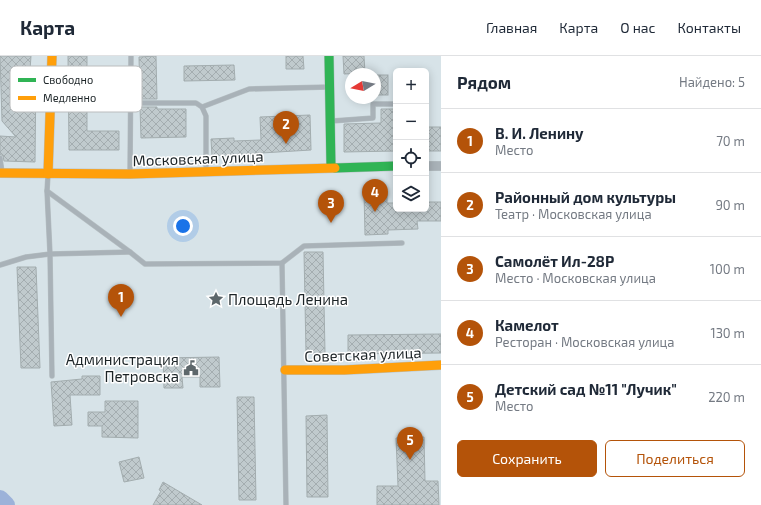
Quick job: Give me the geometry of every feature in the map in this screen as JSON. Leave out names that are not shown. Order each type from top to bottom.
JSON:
[{"type":"street","points":[[52,56],[52,66]]},
{"type":"street","points":[[328,56],[331,167]]},
{"type":"street","points":[[48,174],[50,112]]},
{"type":"street","name":"Московская улица","points":[[1,173],[206,173],[331,167],[393,166]]},
{"type":"street","points":[[429,166],[441,166]]},
{"type":"street","name":"Советская улица","points":[[285,370],[344,370],[441,365]]},
{"type":"lane","points":[[202,107],[249,89],[329,87]]},
{"type":"lane","points":[[142,103],[196,103],[202,107],[206,116],[206,173]]},
{"type":"lane","points":[[330,121],[373,118],[373,104],[393,104]]},
{"type":"lane","points":[[130,174],[131,112]]},
{"type":"lane","points":[[0,158],[1,173]]},
{"type":"lane","points":[[48,174],[47,191],[50,254],[52,376]]},
{"type":"lane","points":[[47,191],[145,264],[282,263],[304,246],[402,243]]},
{"type":"lane","points":[[0,265],[26,257],[50,254],[130,252]]},
{"type":"lane","points":[[282,263],[285,370],[286,505]]},
{"type":"building","points":[[0,56],[31,56],[30,66],[10,66],[10,112],[36,112],[35,162],[4,161],[3,156],[0,154],[0,136],[16,137],[2,121]]},
{"type":"building","points":[[68,56],[87,56],[87,66],[68,66]]},
{"type":"building","points":[[156,56],[157,99],[142,99],[142,66],[139,66],[139,57]]},
{"type":"building","points":[[286,56],[303,56],[304,69],[286,69]]},
{"type":"building","points":[[343,56],[364,56],[365,68],[345,68],[344,74]]},
{"type":"building","points":[[234,65],[235,80],[184,81],[184,66]]},
{"type":"building","points":[[381,75],[388,75],[388,95],[381,95]]},
{"type":"building","points":[[142,107],[157,107],[157,109],[186,109],[186,137],[141,138],[140,112],[142,112]]},
{"type":"building","points":[[381,109],[393,109],[393,151],[344,152],[344,124],[381,123]]},
{"type":"building","points":[[69,112],[87,112],[87,131],[119,131],[119,150],[69,150]]},
{"type":"building","points":[[310,115],[311,150],[212,156],[211,139],[234,138],[234,141],[261,140],[260,117]]},
{"type":"building","points":[[429,127],[441,127],[441,151],[429,151]]},
{"type":"building","points":[[364,193],[387,193],[387,203],[393,203],[393,212],[429,212],[429,202],[441,202],[441,221],[417,221],[418,229],[388,230],[388,234],[365,235]]},
{"type":"building","points":[[304,252],[323,252],[325,353],[306,353]]},
{"type":"building","points":[[17,267],[36,267],[40,368],[21,368]]},
{"type":"building","points":[[441,334],[441,353],[348,354],[348,335]]},
{"type":"building","name":"Администрация Петровска","points":[[219,357],[220,387],[200,387],[200,377],[182,377],[183,388],[164,388],[163,358]]},
{"type":"building","points":[[82,376],[100,376],[100,395],[70,395],[72,425],[54,426],[51,382],[82,379]]},
{"type":"building","points":[[237,397],[254,397],[256,500],[239,500]]},
{"type":"building","points":[[105,401],[138,401],[138,438],[102,437],[102,426],[88,426],[88,412],[105,412]]},
{"type":"building","points":[[327,415],[328,497],[307,497],[306,416]]},
{"type":"building","points":[[424,437],[425,481],[438,481],[439,505],[377,505],[377,486],[398,486],[396,438]]},
{"type":"building","points":[[139,457],[144,478],[124,482],[119,462]]},
{"type":"building","points":[[163,482],[202,505],[153,505],[161,491],[159,490]]},
{"type":"waterway","points":[[0,499],[6,505]]},
{"type":"traffic: fast","points":[[329,56],[331,167]]},
{"type":"traffic: fast","points":[[335,168],[393,166]]},
{"type":"traffic: slow","points":[[52,56],[52,66]]},
{"type":"traffic: slow","points":[[48,174],[50,112]]},
{"type":"traffic: slow","points":[[0,173],[130,174],[335,168]]},
{"type":"traffic: slow","points":[[285,370],[344,370],[441,365]]},
{"type":"place","name":"Районный дом культуры","points":[[286,144]]},
{"type":"place","name":"Камелот","points":[[375,212]]},
{"type":"place","name":"Самолёт Ил-28Р","points":[[331,223]]},
{"type":"place","name":"Площадь Ленина","points":[[216,299]]},
{"type":"place","name":"В. И. Ленину","points":[[121,317]]},
{"type":"place","name":"Администрация Петровска","points":[[191,368]]},
{"type":"place","name":"Детский сад №11 \"Лучик\"","points":[[410,460]]}]
